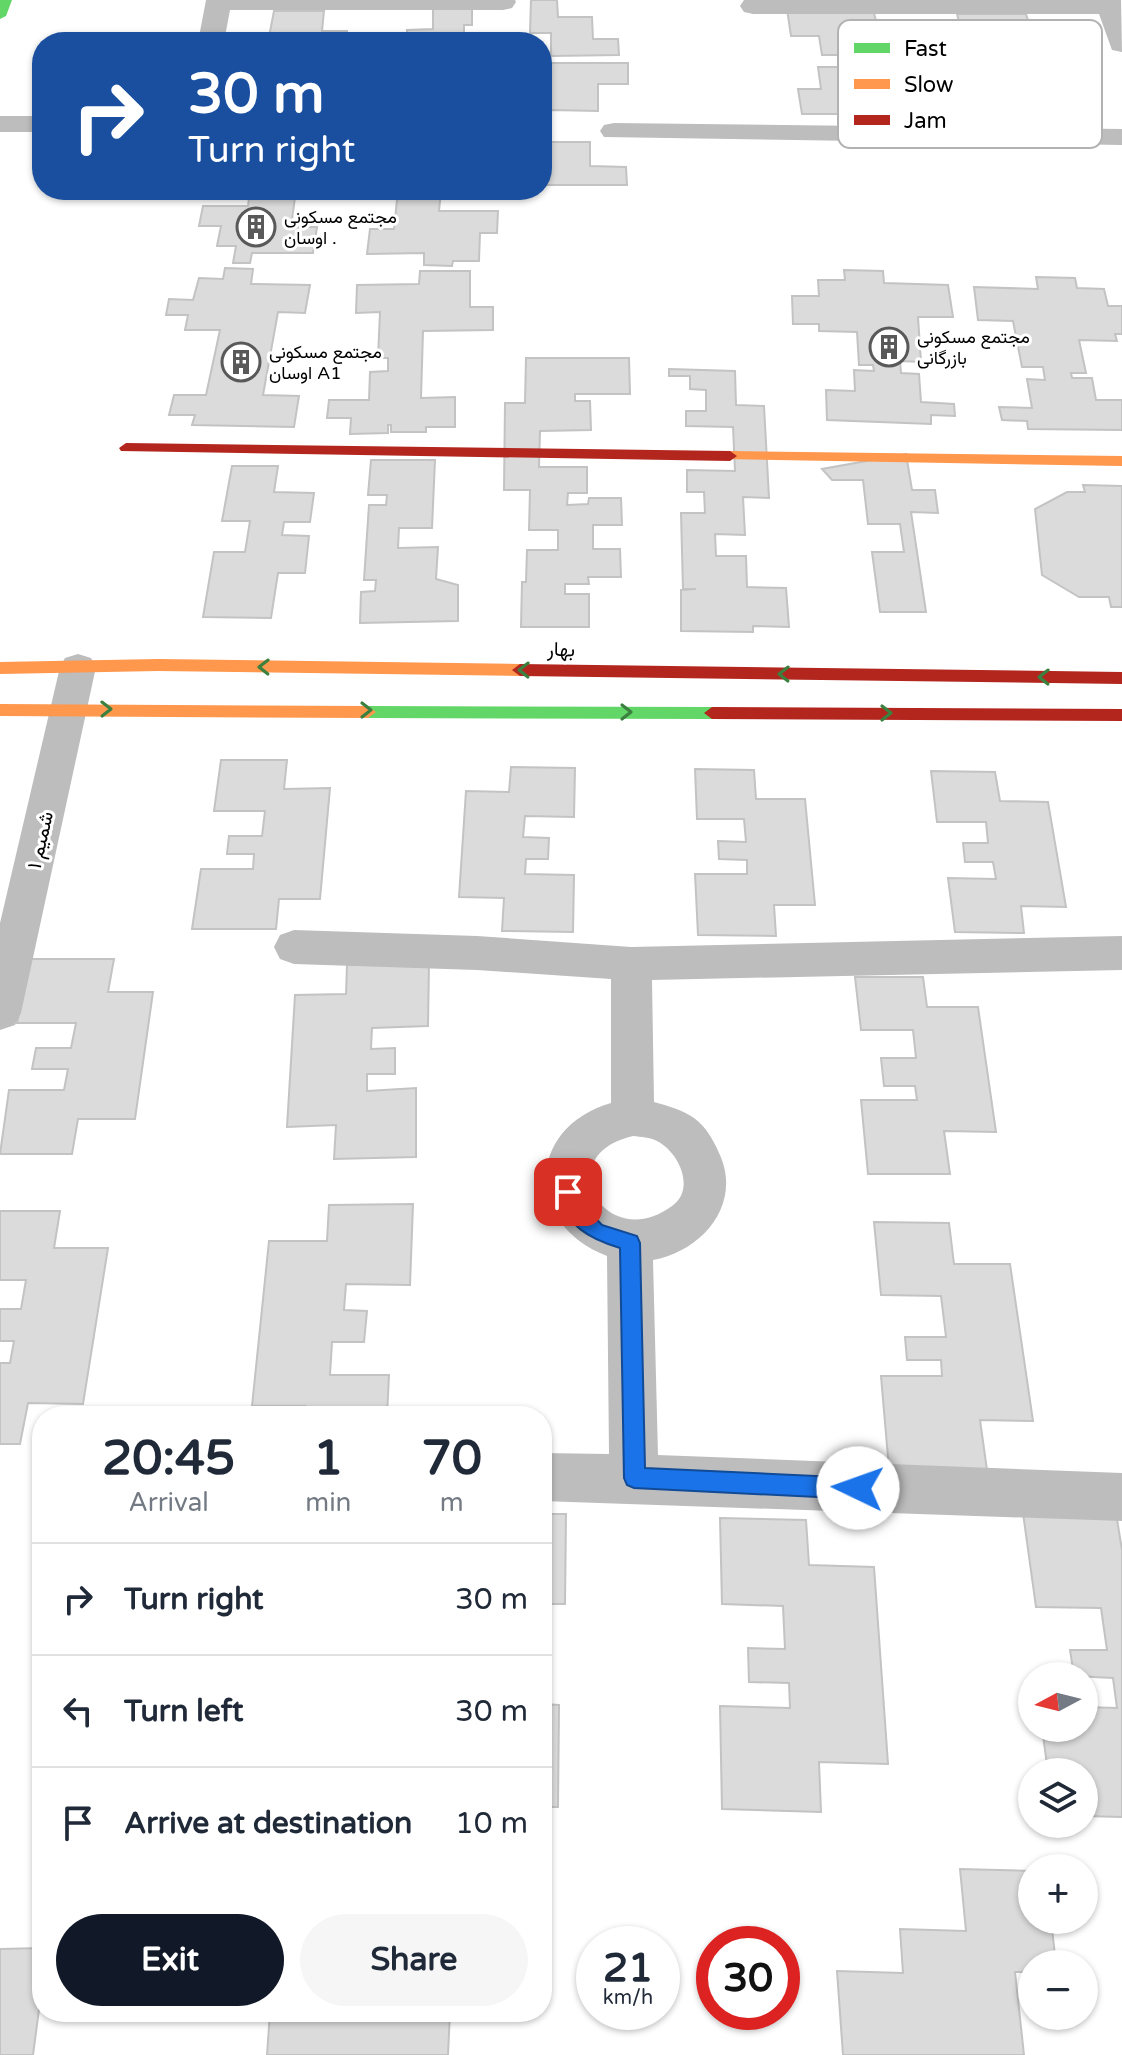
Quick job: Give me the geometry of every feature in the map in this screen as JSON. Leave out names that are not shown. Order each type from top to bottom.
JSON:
[{"type":"street","points":[[0,16],[6,0]]},
{"type":"street","points":[[213,32],[219,1],[503,2]]},
{"type":"street","points":[[753,6],[1109,3],[1122,44]]},
{"type":"street","points":[[0,124],[32,124]]},
{"type":"street","points":[[614,131],[838,134]]},
{"type":"street","points":[[1102,137],[1122,137]]},
{"type":"street","points":[[126,448],[1122,461]]},
{"type":"street","name":"شمیم ۱","points":[[0,1013],[78,667]]},
{"type":"street","name":"بهار","points":[[0,668],[1122,678]]},
{"type":"street","points":[[0,710],[1122,715]]},
{"type":"street","points":[[294,947],[477,953],[631,964],[1122,953]]},
{"type":"street","points":[[631,964],[633,1117]]},
{"type":"street","points":[[633,1117],[657,1121],[680,1132],[696,1149],[705,1170],[705,1193],[696,1214],[679,1231],[656,1241],[630,1243],[596,1231],[572,1207],[564,1176],[575,1147],[600,1125],[633,1117]]},
{"type":"street","points":[[630,1243],[634,1478]]},
{"type":"street","points":[[552,1477],[1122,1497]]},
{"type":"building","points":[[531,0],[557,0],[558,17],[592,17],[593,39],[618,39],[619,55],[552,56],[552,32],[530,32]]},
{"type":"building","points":[[472,6],[472,25],[464,25],[464,32],[407,32],[433,29],[433,7]]},
{"type":"building","points":[[787,9],[873,9],[876,20],[838,20],[838,55],[822,55],[819,36],[791,36]]},
{"type":"building","points":[[274,11],[324,11],[322,31],[347,31],[347,32],[270,32]]},
{"type":"building","points":[[957,14],[1026,14],[1028,20],[958,20]]},
{"type":"building","points":[[552,63],[628,63],[628,84],[598,84],[598,111],[552,110]]},
{"type":"building","points":[[818,67],[838,67],[838,114],[802,114],[798,89],[821,89]]},
{"type":"building","points":[[552,142],[590,142],[590,166],[626,167],[627,185],[552,185]]},
{"type":"building","name":"مجتمع مسکونی اوسان .","points":[[249,200],[295,200],[291,227],[317,227],[313,253],[252,253],[250,263],[233,263],[236,246],[217,246],[221,226],[199,226],[203,206],[248,206]]},
{"type":"building","points":[[397,200],[440,200],[439,211],[498,211],[497,233],[480,233],[479,261],[453,261],[452,266],[424,265],[424,253],[367,254],[370,229],[394,229]]},
{"type":"building","name":"مجتمع مسکونی اوسان A1","points":[[225,268],[253,269],[251,284],[310,285],[305,313],[278,312],[263,395],[299,396],[294,427],[192,425],[195,415],[169,415],[174,395],[206,395],[220,330],[185,330],[188,315],[166,315],[169,299],[193,300],[199,278],[223,279]]},
{"type":"building","name":"مجتمع مسکونی بازرگانی","points":[[844,270],[883,271],[884,283],[948,285],[953,317],[918,317],[921,362],[900,361],[901,373],[919,374],[921,402],[954,404],[955,416],[931,415],[931,424],[827,420],[826,390],[855,391],[854,370],[874,371],[873,365],[859,365],[857,332],[819,331],[819,324],[793,324],[792,296],[819,296],[818,280],[845,280]]},
{"type":"building","points":[[420,271],[470,271],[470,307],[493,307],[493,330],[423,331],[421,398],[455,397],[455,427],[426,427],[426,432],[391,432],[391,425],[388,425],[388,433],[350,434],[351,418],[327,418],[329,400],[369,400],[370,372],[388,371],[388,358],[378,358],[380,312],[356,313],[357,285],[419,284]]},
{"type":"building","points":[[1036,277],[1075,278],[1077,288],[1104,289],[1108,306],[1122,306],[1122,334],[1115,334],[1117,341],[1079,340],[1086,373],[1071,373],[1072,378],[1092,378],[1096,400],[1122,400],[1122,430],[1028,429],[1027,421],[1002,420],[999,407],[1032,408],[1027,379],[1045,380],[1043,367],[1022,367],[1013,321],[978,320],[974,287],[1038,289]]},
{"type":"building","points":[[526,358],[629,358],[630,394],[575,394],[575,401],[590,401],[591,430],[540,431],[539,467],[587,467],[587,493],[568,493],[567,505],[588,504],[589,498],[621,498],[622,525],[593,525],[593,549],[620,549],[621,577],[588,577],[589,584],[565,584],[565,594],[589,594],[589,627],[521,627],[522,582],[526,582],[527,550],[558,550],[558,530],[529,530],[530,490],[504,490],[505,403],[525,403]]},
{"type":"building","points":[[669,369],[735,371],[736,405],[764,406],[769,498],[743,497],[745,535],[715,534],[716,556],[746,556],[747,587],[786,588],[789,627],[753,626],[753,632],[681,631],[681,590],[696,589],[683,589],[681,513],[705,513],[704,492],[687,492],[687,470],[735,471],[733,427],[686,426],[686,411],[706,411],[706,390],[690,389],[690,376],[669,376]]},
{"type":"building","points":[[906,454],[912,490],[935,490],[938,513],[911,512],[926,612],[880,612],[872,552],[904,552],[900,524],[868,524],[863,480],[832,480],[822,469]]},
{"type":"building","points":[[371,460],[435,460],[432,528],[399,528],[398,548],[438,547],[436,579],[458,585],[458,621],[360,623],[361,592],[375,591],[376,580],[364,580],[369,505],[386,505],[387,495],[368,495]]},
{"type":"building","points":[[232,466],[278,466],[274,492],[314,493],[310,522],[284,522],[282,535],[309,536],[305,573],[278,573],[271,618],[203,617],[214,552],[245,552],[250,521],[222,521]]},
{"type":"building","points":[[1083,485],[1122,486],[1122,607],[1111,607],[1109,597],[1079,597],[1042,575],[1035,509],[1067,492],[1085,492]]},
{"type":"building","points":[[221,760],[287,760],[284,789],[330,788],[320,899],[279,899],[276,929],[192,929],[201,869],[253,869],[254,854],[227,854],[229,836],[262,836],[265,811],[214,811]]},
{"type":"building","points":[[511,767],[575,768],[574,817],[525,816],[523,837],[549,838],[548,859],[526,859],[525,874],[574,875],[573,932],[502,931],[504,898],[459,897],[466,791],[509,792]]},
{"type":"building","points":[[695,769],[754,770],[756,799],[805,799],[815,905],[774,905],[776,936],[698,935],[695,874],[747,874],[747,860],[719,859],[718,841],[746,842],[744,819],[697,819]]},
{"type":"building","points":[[931,771],[995,772],[1000,801],[1048,802],[1066,907],[1021,906],[1024,933],[955,932],[948,878],[996,879],[993,862],[965,862],[963,843],[988,843],[986,822],[937,822]]},
{"type":"building","points":[[30,959],[114,959],[108,992],[153,992],[135,1119],[78,1119],[72,1154],[0,1154],[9,1090],[64,1090],[68,1069],[32,1069],[36,1048],[71,1048],[76,1023],[17,1023]]},
{"type":"building","points":[[429,962],[428,1026],[372,1028],[371,1049],[395,1048],[395,1074],[367,1074],[367,1091],[416,1088],[416,1157],[334,1159],[336,1125],[287,1127],[295,995],[346,994],[347,965]]},
{"type":"building","points":[[855,977],[923,977],[927,1007],[978,1007],[996,1132],[944,1131],[950,1174],[868,1174],[861,1100],[917,1100],[915,1086],[884,1086],[881,1058],[916,1058],[913,1030],[861,1030]]},
{"type":"building","points":[[413,1204],[410,1285],[346,1284],[344,1310],[367,1311],[364,1342],[332,1342],[330,1375],[389,1375],[387,1406],[252,1406],[269,1241],[327,1241],[329,1205]]},
{"type":"building","points":[[0,1211],[60,1211],[54,1248],[108,1248],[83,1404],[28,1403],[20,1444],[0,1444],[0,1363],[10,1363],[14,1341],[0,1341],[0,1309],[21,1309],[26,1280],[0,1280]]},
{"type":"building","points":[[874,1222],[949,1223],[954,1264],[1010,1264],[1033,1421],[980,1420],[987,1470],[889,1469],[881,1376],[942,1376],[941,1360],[907,1360],[905,1337],[946,1337],[941,1296],[881,1295]]},
{"type":"building","points":[[1023,1513],[1116,1513],[1122,1550],[1122,1817],[1098,1816],[1098,1758],[1046,1758],[1044,1742],[1098,1742],[1098,1707],[1117,1708],[1113,1678],[1098,1677],[1098,1662],[1072,1662],[1070,1650],[1107,1650],[1101,1608],[1036,1607]]},
{"type":"building","points":[[552,1514],[566,1514],[565,1604],[552,1604]]},
{"type":"building","points":[[720,1518],[806,1520],[809,1565],[874,1567],[888,1764],[819,1762],[821,1812],[722,1809],[720,1706],[790,1708],[789,1683],[749,1682],[748,1648],[785,1649],[783,1606],[722,1604]]},
{"type":"building","points":[[552,1705],[559,1705],[558,1807],[552,1807]]},
{"type":"building","points":[[960,1869],[1018,1871],[1018,1934],[1053,1934],[1054,1950],[1018,1950],[1018,1972],[1015,1972],[1018,2030],[1021,2030],[1024,2055],[843,2055],[837,1971],[903,1973],[900,1929],[966,1931]]},
{"type":"building","points":[[32,1948],[32,2022],[37,2022],[33,2055],[0,2055],[0,1949]]},
{"type":"building","points":[[269,2022],[450,2022],[448,2055],[267,2055]]},
{"type":"traffic: fast","points":[[0,16],[6,0]]},
{"type":"traffic: fast","points":[[368,712],[712,713]]},
{"type":"traffic: slow","points":[[730,456],[1122,461]]},
{"type":"traffic: slow","points":[[0,668],[158,665],[520,670]]},
{"type":"traffic: slow","points":[[0,710],[368,712]]},
{"type":"traffic: jam","points":[[126,448],[730,456]]},
{"type":"traffic: jam","points":[[520,670],[1122,678]]},
{"type":"traffic: jam","points":[[712,713],[1122,715]]},
{"type":"place","name":"مجتمع مسکونی اوسان .","points":[[256,227]]},
{"type":"place","name":"مجتمع مسکونی بازرگانی","points":[[889,347]]},
{"type":"place","name":"مجتمع مسکونی اوسان A1","points":[[241,362]]},
{"type":"route","points":[[568,1192],[572,1207],[596,1231],[630,1243],[634,1478],[858,1488]]}]
